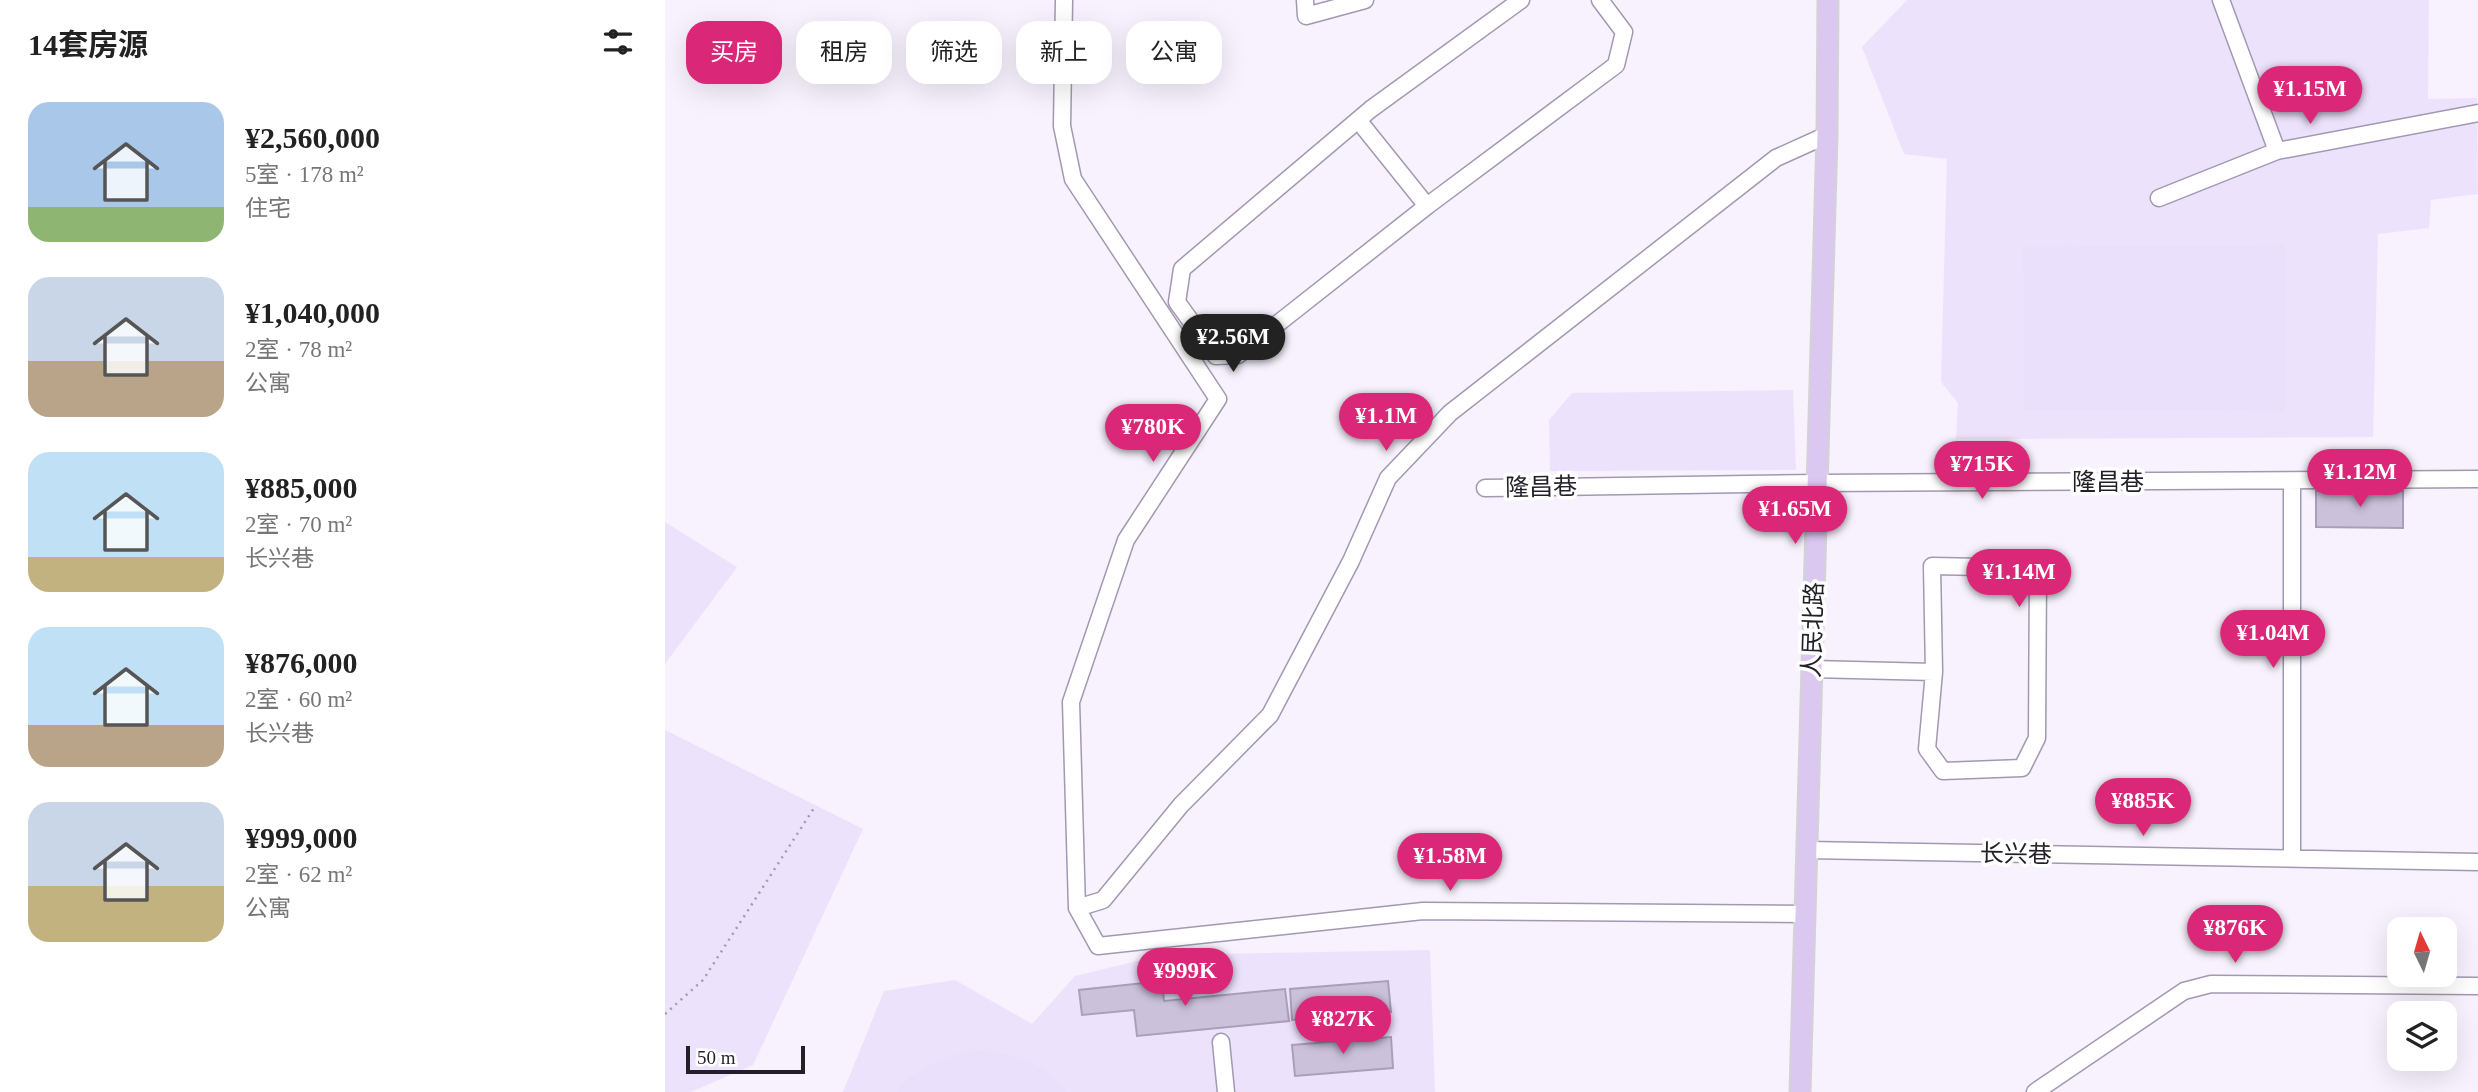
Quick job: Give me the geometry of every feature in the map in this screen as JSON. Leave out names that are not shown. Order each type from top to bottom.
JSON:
[{"type":"main road","name":"人民北路","points":[[1800,1092],[1827,135],[1828,0]]},
{"type":"street","points":[[1064,0],[1062,126],[1073,179],[1218,399],[1126,540],[1071,702],[1077,908],[1098,946],[1423,911],[1805,914]]},
{"type":"street","points":[[1305,0],[1306,16],[1365,0]]},
{"type":"street","points":[[1521,0],[1358,120],[1182,269],[1177,302],[1216,356],[1238,355],[1427,206],[1616,65],[1623,32],[1600,0]]},
{"type":"street","points":[[2221,0],[2277,151]]},
{"type":"street","points":[[2159,198],[2277,151],[2478,113]]},
{"type":"street","points":[[1358,120],[1427,206]]},
{"type":"street","points":[[1077,908],[1103,900],[1181,805],[1270,715],[1351,561],[1388,478],[1450,413],[1776,158],[1827,135]]},
{"type":"street","name":"隆昌巷","points":[[1485,488],[2478,479]]},
{"type":"street","points":[[2292,482],[2292,858]]},
{"type":"street","points":[[1932,566],[2038,568],[2037,738],[2022,768],[1943,771],[1927,749],[1934,672],[1932,566]]},
{"type":"street","points":[[1812,669],[1934,672]]},
{"type":"street","name":"长兴巷","points":[[1807,850],[2478,862]]},
{"type":"street","points":[[2035,1092],[2184,991],[2211,984],[2478,986]]},
{"type":"street","points":[[1221,1042],[1226,1092]]},
{"type":"path","points":[[665,1014],[703,980],[814,808]]},
{"type":"shaded area","points":[[1907,0],[2429,0],[2428,99],[2477,98],[2478,194],[2431,200],[2429,228],[2378,234],[2373,437],[1956,439],[1958,403],[1941,382],[1947,159],[1904,154],[1862,47]]},
{"type":"shaded area","points":[[2285,245],[2285,411],[2024,410],[2023,247]]},
{"type":"shaded area","points":[[1793,390],[1796,470],[1550,471],[1549,420],[1572,393]]},
{"type":"shaded area","points":[[665,522],[737,567],[665,664]]},
{"type":"shaded area","points":[[665,730],[863,829],[753,1065],[691,1092],[665,1092]]},
{"type":"shaded area","points":[[1430,950],[1435,1092],[843,1092],[884,991],[955,980],[1032,1024],[1075,976],[1162,955]]},
{"type":"shaded area","points":[[979,1050],[1005,1053],[1028,1060],[1048,1073],[1066,1092],[896,1092],[923,1068],[955,1055]]},
{"type":"building","points":[[2316,491],[2403,491],[2403,528],[2316,527]]},
{"type":"building","points":[[1162,981],[1164,1001],[1285,989],[1289,1021],[1137,1036],[1134,1010],[1082,1015],[1079,990]]},
{"type":"building","points":[[1388,981],[1391,1012],[1292,1020],[1290,989]]},
{"type":"building","points":[[1391,1037],[1393,1068],[1295,1076],[1292,1045]]}]
